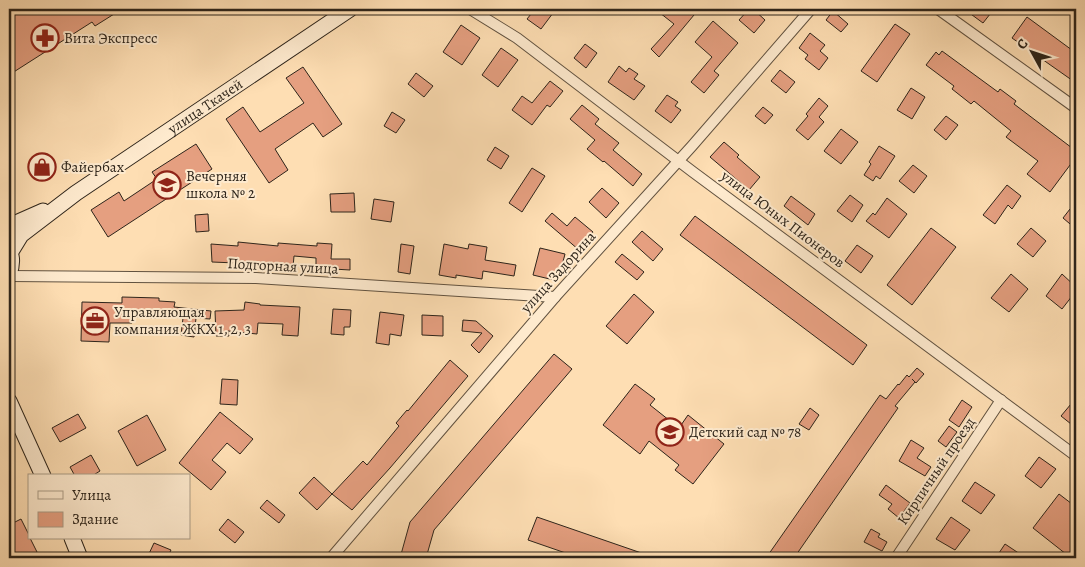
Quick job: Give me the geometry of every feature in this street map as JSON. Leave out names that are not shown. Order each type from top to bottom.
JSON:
[{"type":"street","name":"улица Ткачей","points":[[10,251],[21,235],[61,204],[350,9]]},
{"type":"street","name":"улица Юных Пионеров","points":[[470,9],[517,38],[1076,456]]},
{"type":"street","name":"улица Задорина","points":[[331,558],[555,297],[811,9]]},
{"type":"street","points":[[938,9],[1076,108]]},
{"type":"street","name":"улица Ткачей","points":[[9,226],[61,204]]},
{"type":"street","points":[[9,275],[11,268],[10,251]]},
{"type":"street","name":"Подгорная улица","points":[[9,275],[256,278],[555,297]]},
{"type":"street","name":"Кирпичный проезд","points":[[896,558],[1001,400]]},
{"type":"street","points":[[9,401],[42,474]]},
{"type":"building","points":[[9,9],[122,9],[95,26],[92,22],[9,75]]},
{"type":"building","points":[[535,9],[548,9],[553,13],[541,29],[527,19]]},
{"type":"building","points":[[655,9],[699,9],[659,57],[651,49],[674,24]]},
{"type":"building","points":[[749,9],[753,9],[765,20],[754,33],[739,20]]},
{"type":"building","points":[[964,9],[994,9],[983,23]]},
{"type":"building","points":[[833,11],[848,24],[841,32],[826,20]]},
{"type":"building","points":[[1027,17],[1076,53],[1076,83],[1012,38]]},
{"type":"building","points":[[713,21],[738,43],[714,71],[719,75],[704,93],[691,82],[712,57],[695,42]]},
{"type":"building","points":[[895,24],[910,34],[877,82],[861,71]]},
{"type":"building","points":[[461,25],[480,38],[462,65],[443,52]]},
{"type":"building","points":[[810,33],[825,45],[820,51],[828,58],[819,70],[805,59],[808,55],[799,48]]},
{"type":"building","points":[[585,44],[597,53],[586,68],[574,58]]},
{"type":"building","points":[[501,48],[518,60],[498,87],[482,75]]},
{"type":"building","points":[[942,51],[998,92],[1000,89],[1016,101],[1014,104],[1076,151],[1076,157],[1050,192],[1027,174],[1038,161],[1006,137],[1011,131],[974,101],[971,104],[952,89],[954,86],[926,65],[936,52],[939,55]]},
{"type":"building","points":[[619,66],[626,72],[629,68],[638,74],[634,79],[645,86],[634,100],[608,82]]},
{"type":"building","points":[[303,67],[342,124],[323,137],[313,123],[275,149],[288,170],[269,183],[226,119],[243,107],[260,132],[304,103],[286,78]]},
{"type":"building","points":[[780,70],[795,82],[786,93],[771,81]]},
{"type":"building","points":[[416,73],[433,86],[424,97],[408,84]]},
{"type":"building","points":[[550,81],[563,91],[550,107],[547,105],[532,125],[512,110],[522,96],[532,103]]},
{"type":"building","points":[[911,88],[925,97],[912,119],[897,110]]},
{"type":"building","points":[[667,95],[678,102],[675,106],[681,110],[671,123],[655,111]]},
{"type":"building","points":[[819,98],[828,106],[819,117],[824,122],[808,140],[796,130],[808,116],[806,114]]},
{"type":"building","points":[[582,105],[599,119],[595,124],[619,143],[613,150],[642,174],[633,186],[587,149],[595,140],[570,119]]},
{"type":"building","points":[[763,107],[773,115],[765,124],[755,116]]},
{"type":"building","points":[[392,112],[405,120],[396,133],[384,126]]},
{"type":"building","points":[[946,116],[958,125],[946,140],[934,130]]},
{"type":"building","points":[[841,129],[858,142],[841,164],[824,151]]},
{"type":"building","points":[[724,142],[739,155],[737,157],[760,177],[749,190],[710,157]]},
{"type":"building","name":"Вечерняя школа № 2","points":[[196,144],[212,169],[108,237],[91,210],[119,192],[124,201],[157,179],[152,172]]},
{"type":"building","points":[[879,146],[895,156],[880,179],[876,176],[873,181],[864,175],[871,164],[869,162]]},
{"type":"building","points":[[495,147],[509,156],[501,169],[487,160]]},
{"type":"building","points":[[913,165],[927,176],[914,193],[899,181]]},
{"type":"building","points":[[532,168],[545,176],[522,212],[509,203]]},
{"type":"building","points":[[1007,185],[1021,196],[1012,209],[1008,205],[995,224],[983,215]]},
{"type":"building","points":[[602,188],[619,203],[606,218],[589,202]]},
{"type":"building","points":[[354,193],[355,212],[331,212],[330,194]]},
{"type":"building","points":[[850,195],[863,205],[852,222],[837,211]]},
{"type":"building","points":[[791,196],[815,214],[808,225],[784,206]]},
{"type":"building","points":[[887,198],[907,214],[889,238],[866,221],[873,213],[875,215]]},
{"type":"building","points":[[374,199],[394,202],[391,222],[371,219]]},
{"type":"building","points":[[1070,209],[1076,214],[1076,229],[1063,218]]},
{"type":"building","points":[[552,213],[567,226],[575,217],[593,232],[579,250],[545,221]]},
{"type":"building","points":[[208,214],[209,231],[196,232],[195,215]]},
{"type":"building","points":[[695,216],[867,345],[853,365],[680,235]]},
{"type":"building","points":[[931,228],[956,247],[912,305],[887,285]]},
{"type":"building","points":[[1031,228],[1046,241],[1033,257],[1017,244]]},
{"type":"building","points":[[642,231],[663,249],[653,261],[632,242]]},
{"type":"building","points":[[238,242],[278,246],[278,243],[317,246],[317,243],[332,244],[331,259],[350,259],[350,270],[316,268],[316,258],[294,256],[293,267],[260,264],[259,267],[236,263],[212,262],[211,244],[238,246]]},
{"type":"building","points":[[401,244],[414,246],[410,274],[398,272]]},
{"type":"building","points":[[444,244],[468,249],[469,244],[487,247],[485,260],[516,265],[514,276],[483,271],[482,279],[456,275],[456,278],[439,275]]},
{"type":"building","points":[[857,245],[873,256],[861,273],[845,261]]},
{"type":"building","points":[[540,248],[565,254],[558,281],[533,275]]},
{"type":"building","points":[[622,254],[644,272],[637,280],[615,262]]},
{"type":"building","points":[[1011,274],[1028,289],[1009,312],[991,298]]},
{"type":"building","points":[[1062,274],[1076,287],[1076,291],[1062,309],[1046,296]]},
{"type":"building","points":[[634,294],[654,312],[627,344],[606,326]]},
{"type":"building","points":[[122,297],[159,298],[159,301],[175,302],[174,307],[211,311],[210,319],[196,318],[194,337],[181,335],[183,318],[158,316],[158,318],[132,317],[132,323],[110,323],[109,342],[81,341],[82,302],[122,303]]},
{"type":"building","points":[[245,302],[260,305],[300,307],[298,336],[282,335],[283,324],[258,323],[257,334],[228,331],[229,336],[216,336],[215,311],[244,310]]},
{"type":"building","points":[[333,309],[351,310],[350,327],[344,327],[344,335],[331,334]]},
{"type":"building","points":[[380,312],[404,315],[401,336],[390,334],[389,345],[376,343]]},
{"type":"building","points":[[422,315],[443,316],[443,336],[422,335]]},
{"type":"building","points":[[463,320],[476,321],[493,336],[479,353],[471,345],[482,333],[462,331]]},
{"type":"building","points":[[554,354],[572,369],[434,530],[426,558],[400,558],[410,522]]},
{"type":"building","points":[[450,360],[468,376],[352,510],[332,494],[363,461],[367,465],[399,426],[396,423]]},
{"type":"building","points":[[917,368],[924,374],[895,406],[898,408],[794,558],[766,558],[880,395],[886,399],[907,375],[909,377]]},
{"type":"building","points":[[222,379],[238,380],[237,405],[220,404]]},
{"type":"building","points":[[635,384],[655,399],[650,405],[679,428],[688,415],[724,444],[693,484],[675,470],[679,465],[649,441],[640,454],[603,425]]},
{"type":"building","points":[[1076,398],[1076,428],[1061,416]]},
{"type":"building","points":[[962,400],[972,407],[959,427],[949,420]]},
{"type":"building","points":[[810,408],[819,415],[809,430],[799,424]]},
{"type":"building","points":[[220,412],[253,439],[240,454],[227,443],[212,460],[226,472],[211,490],[179,463]]},
{"type":"building","points":[[78,414],[86,428],[60,442],[52,428]]},
{"type":"building","points":[[147,415],[166,450],[137,466],[118,431]]},
{"type":"building","points":[[949,426],[957,432],[946,447],[938,441]]},
{"type":"building","points":[[911,440],[924,448],[917,458],[931,467],[925,476],[899,461]]},
{"type":"building","points":[[91,455],[100,471],[95,474],[74,474],[70,467]]},
{"type":"building","points":[[1039,457],[1056,469],[1041,488],[1025,476]]},
{"type":"building","points":[[314,477],[332,494],[317,510],[299,493]]},
{"type":"building","points":[[975,482],[995,495],[981,514],[962,501]]},
{"type":"building","points":[[886,485],[910,503],[899,518],[888,509],[892,504],[879,495]]},
{"type":"building","points":[[1059,494],[1076,507],[1076,558],[1071,558],[1033,528]]},
{"type":"building","points":[[267,500],[285,515],[279,523],[260,508]]},
{"type":"building","points":[[537,517],[653,557],[580,558],[528,540]]},
{"type":"building","points":[[951,517],[970,530],[955,550],[936,539]]},
{"type":"building","points":[[21,519],[28,533],[28,540],[31,540],[38,554],[30,558],[14,558],[9,547],[9,525]]},
{"type":"building","points":[[228,519],[244,532],[235,543],[219,530]]},
{"type":"building","points":[[871,529],[880,534],[878,537],[887,542],[882,551],[864,542]]},
{"type":"building","points":[[154,543],[171,550],[167,558],[147,558]]},
{"type":"building","points":[[1005,544],[1026,558],[1007,558],[999,553]]},
{"type":"place","name":"Вита Экспресс","points":[[45,38]]},
{"type":"place","name":"Файербах","points":[[42,167]]},
{"type":"place","name":"Вечерняя школа № 2","points":[[167,185]]},
{"type":"place","name":"Управляющая компания ЖКХ 1, 2, 3","points":[[95,321]]},
{"type":"place","name":"Детский сад № 78","points":[[670,432]]}]
